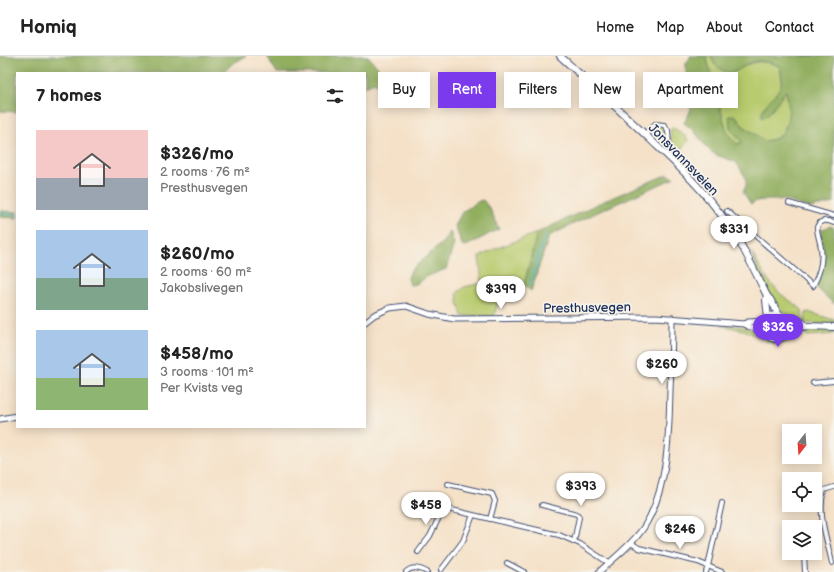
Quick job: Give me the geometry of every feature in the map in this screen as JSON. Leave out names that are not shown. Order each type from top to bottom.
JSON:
[{"type":"main road","name":"Jonsvannsveien","points":[[560,56],[695,182],[720,213],[740,243],[767,296],[779,315]]},
{"type":"main road","name":"Jonsvannsveien","points":[[767,296],[767,319]]},
{"type":"main road","points":[[786,320],[788,323],[788,330],[784,336],[778,339],[771,337],[766,332],[765,325],[767,319],[775,315],[779,315],[786,320],[806,326]]},
{"type":"main road","points":[[788,330],[806,326],[834,327]]},
{"type":"street","points":[[645,134],[655,124],[664,125],[667,127],[669,147]]},
{"type":"street","points":[[789,203],[834,216]]},
{"type":"street","points":[[727,211],[813,286],[819,272],[821,256],[821,244],[817,227],[822,221],[834,223]]},
{"type":"street","name":"Presthusvegen","points":[[366,321],[390,308],[406,306],[441,318],[672,318],[744,324],[766,332]]},
{"type":"street","points":[[599,572],[631,543],[644,526],[651,515],[660,486],[669,433],[672,318]]},
{"type":"street","name":"Presthusvegen","points":[[744,324],[767,319]]},
{"type":"street","points":[[813,383],[834,380]]},
{"type":"street","points":[[0,419],[16,416]]},
{"type":"street","points":[[448,484],[492,494],[495,501],[490,519]]},
{"type":"street","points":[[832,563],[822,515],[822,498],[824,490],[834,487]]},
{"type":"street","points":[[706,572],[722,504]]},
{"type":"street","points":[[542,505],[577,514],[579,517],[574,542]]},
{"type":"street","points":[[435,506],[548,532],[574,542],[609,563]]},
{"type":"street","points":[[418,552],[430,536],[444,507]]},
{"type":"street","points":[[441,570],[463,541],[473,515]]},
{"type":"street","points":[[631,543],[639,548],[698,562],[722,572]]},
{"type":"street","points":[[804,560],[805,572]]},
{"type":"street","points":[[507,563],[524,572]]},
{"type":"street","points":[[406,572],[408,570],[418,568],[427,572]]},
{"type":"green space","points":[[0,56],[246,56],[232,64],[223,72],[16,72],[16,112],[0,111]]},
{"type":"green space","points":[[267,56],[368,56],[382,72],[378,72],[378,84],[374,82],[366,86],[366,72],[276,72]]},
{"type":"green space","points":[[690,56],[706,56],[710,72],[686,72],[686,63]]},
{"type":"green space","points":[[706,56],[711,56],[715,65],[731,72],[710,72]]},
{"type":"green space","points":[[711,56],[834,56],[834,203],[810,208],[784,200],[764,200],[756,201],[751,204],[743,192],[746,186],[746,178],[736,162],[716,155],[710,151],[693,130],[684,123],[691,108],[720,108],[726,129],[731,138],[737,144],[742,142],[730,128],[729,116],[733,115],[737,117],[742,125],[765,141],[775,139],[784,130],[787,124],[788,104],[786,91],[768,114],[762,118],[762,113],[781,84],[782,78],[779,66],[768,62],[757,61],[733,72],[727,72],[722,70],[714,63]]},
{"type":"green space","points":[[755,62],[766,62],[779,66],[782,80],[781,85],[773,98],[763,108],[768,114],[786,91],[788,117],[787,124],[780,135],[775,139],[765,141],[742,125],[737,117],[742,142],[737,144],[731,138],[726,129],[720,108],[738,108],[738,72],[735,72]]},
{"type":"green space","points":[[661,125],[666,129],[666,144],[652,130],[655,126]]},
{"type":"green space","points":[[673,128],[684,134],[688,141],[680,151],[677,152],[671,142],[671,129]]},
{"type":"green space","points":[[668,174],[674,178],[600,211],[549,236],[531,291],[524,285],[537,233],[597,204]]},
{"type":"green space","points":[[483,200],[490,209],[499,229],[463,247],[455,226],[462,212]]},
{"type":"green space","points":[[0,211],[16,212],[16,218],[0,217]]},
{"type":"green space","points":[[831,226],[834,228],[834,304],[816,287],[821,271],[822,259],[820,230]]},
{"type":"green space","points":[[450,231],[454,244],[446,269],[428,276],[416,284],[410,285],[408,278],[411,270],[443,242]]},
{"type":"green space","points":[[537,233],[524,285],[503,285],[494,316],[462,316],[457,293],[464,287],[482,283],[479,257],[495,249]]},
{"type":"green space","points":[[751,251],[772,285],[782,295],[802,310],[803,321],[805,321],[806,313],[808,312],[834,320],[834,324],[806,323],[795,319],[785,312],[776,304],[770,295],[759,273]]},
{"type":"green space","points":[[732,325],[753,330],[775,342],[784,340],[797,331],[806,329],[834,330],[834,334],[807,336],[805,331],[803,331],[802,337],[777,345],[744,330],[721,326]]},
{"type":"waterway","points":[[0,213],[16,215]]},
{"type":"waterway","points":[[530,285],[545,234]]}]
